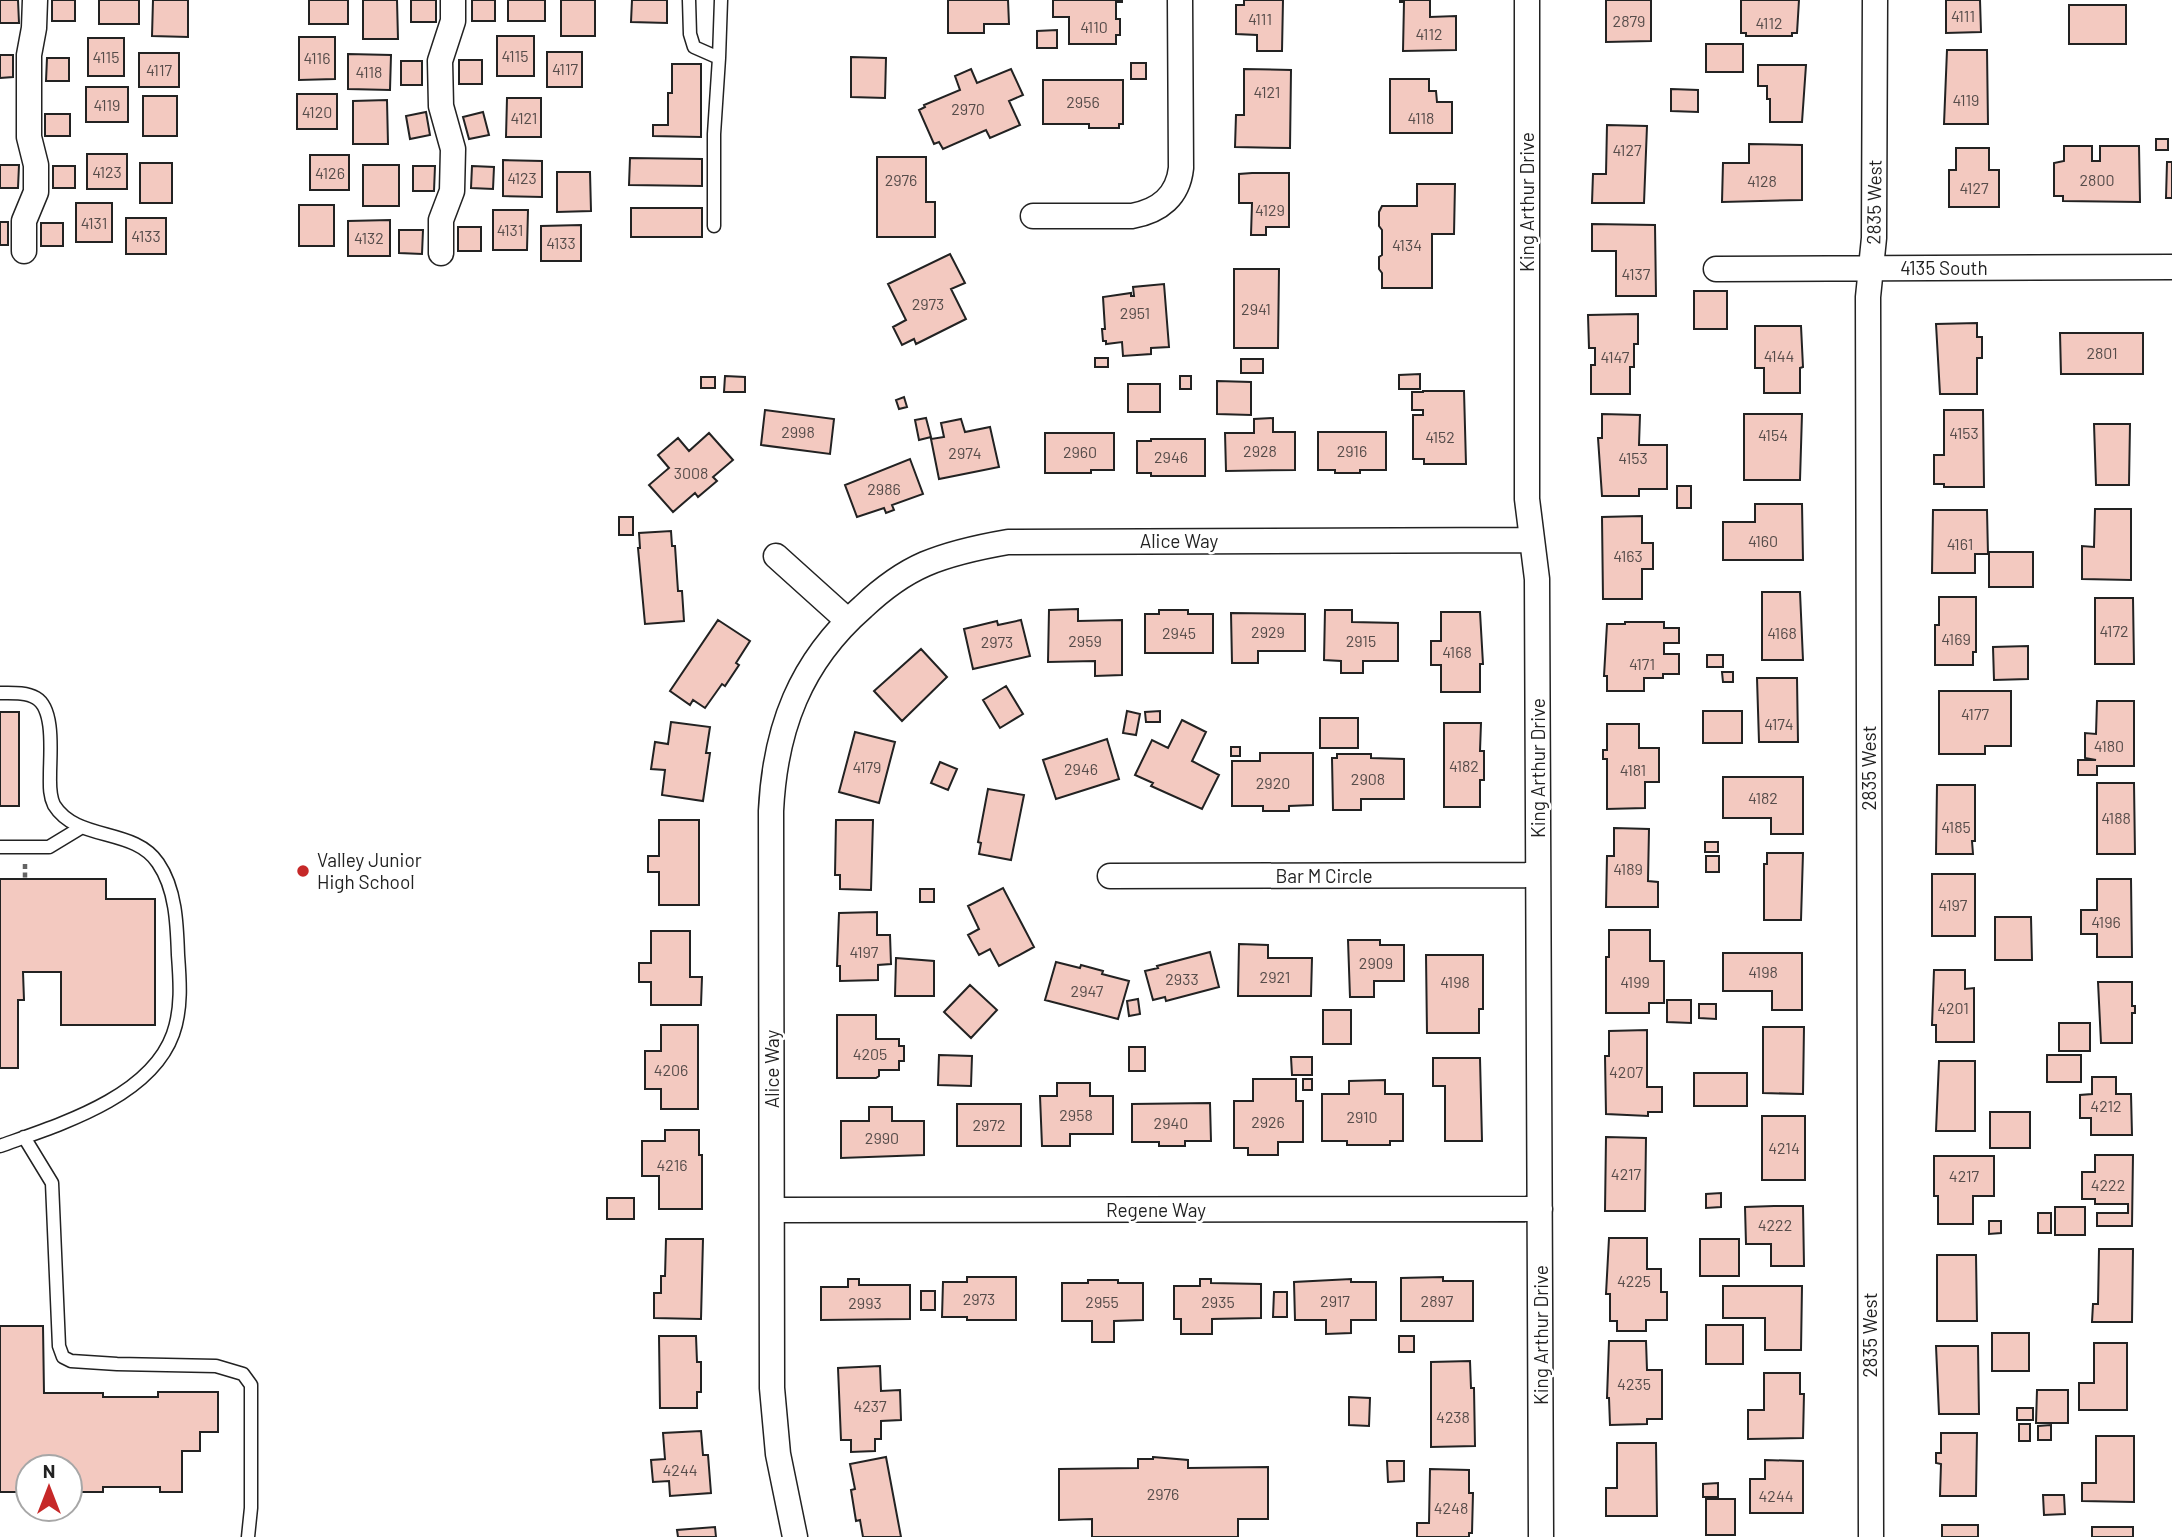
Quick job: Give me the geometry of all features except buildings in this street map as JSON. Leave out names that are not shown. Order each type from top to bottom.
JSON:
[{"type":"street","points":[[24,251],[24,221],[36,192],[36,165],[29,136],[29,55],[34,28],[34,0]]},
{"type":"street","points":[[441,253],[441,220],[452,191],[453,149],[441,106],[440,61],[453,21],[453,0]]},
{"type":"street","points":[[1033,216],[1132,216],[1158,208],[1175,190],[1180,180],[1181,168],[1180,0]]},
{"type":"street","name":"King Arthur Drive","points":[[1527,0],[1527,499],[1536,579],[1541,1537]]},
{"type":"street","name":"2835 West","points":[[1871,1537],[1868,298],[1874,225],[1875,0]]},
{"type":"street","name":"4135 South","points":[[1716,268],[2172,267]]},
{"type":"street","name":"Alice Way","points":[[795,1537],[778,1454],[773,1399],[772,785],[776,757],[792,703],[818,655],[847,620],[897,579],[923,565],[970,549],[1008,542],[1532,540]]},
{"type":"street","points":[[776,556],[847,620]]},
{"type":"street","name":"Bar M Circle","points":[[1110,876],[1538,875]]},
{"type":"street","name":"Regene Way","points":[[773,1210],[1540,1209]]},
{"type":"lane","points":[[689,0],[690,34],[695,47],[719,58]]},
{"type":"lane","points":[[715,226],[715,134],[721,0]]},
{"type":"lane","points":[[0,693],[20,693],[37,698],[46,709],[50,727],[50,794],[65,816],[82,827],[139,844],[159,863],[176,905],[181,997],[173,1034],[156,1065],[108,1104],[0,1146]]},
{"type":"lane","points":[[0,848],[48,847],[82,827]]},
{"type":"lane","points":[[24,1137],[52,1183],[59,1346],[63,1357],[71,1361],[117,1364],[216,1366],[243,1374],[251,1385],[251,1508],[248,1537]]},
{"type":"path","points":[[25,859],[25,880]]},
{"type":"place","name":"Valley Junior High School","points":[[303,871]]}]
